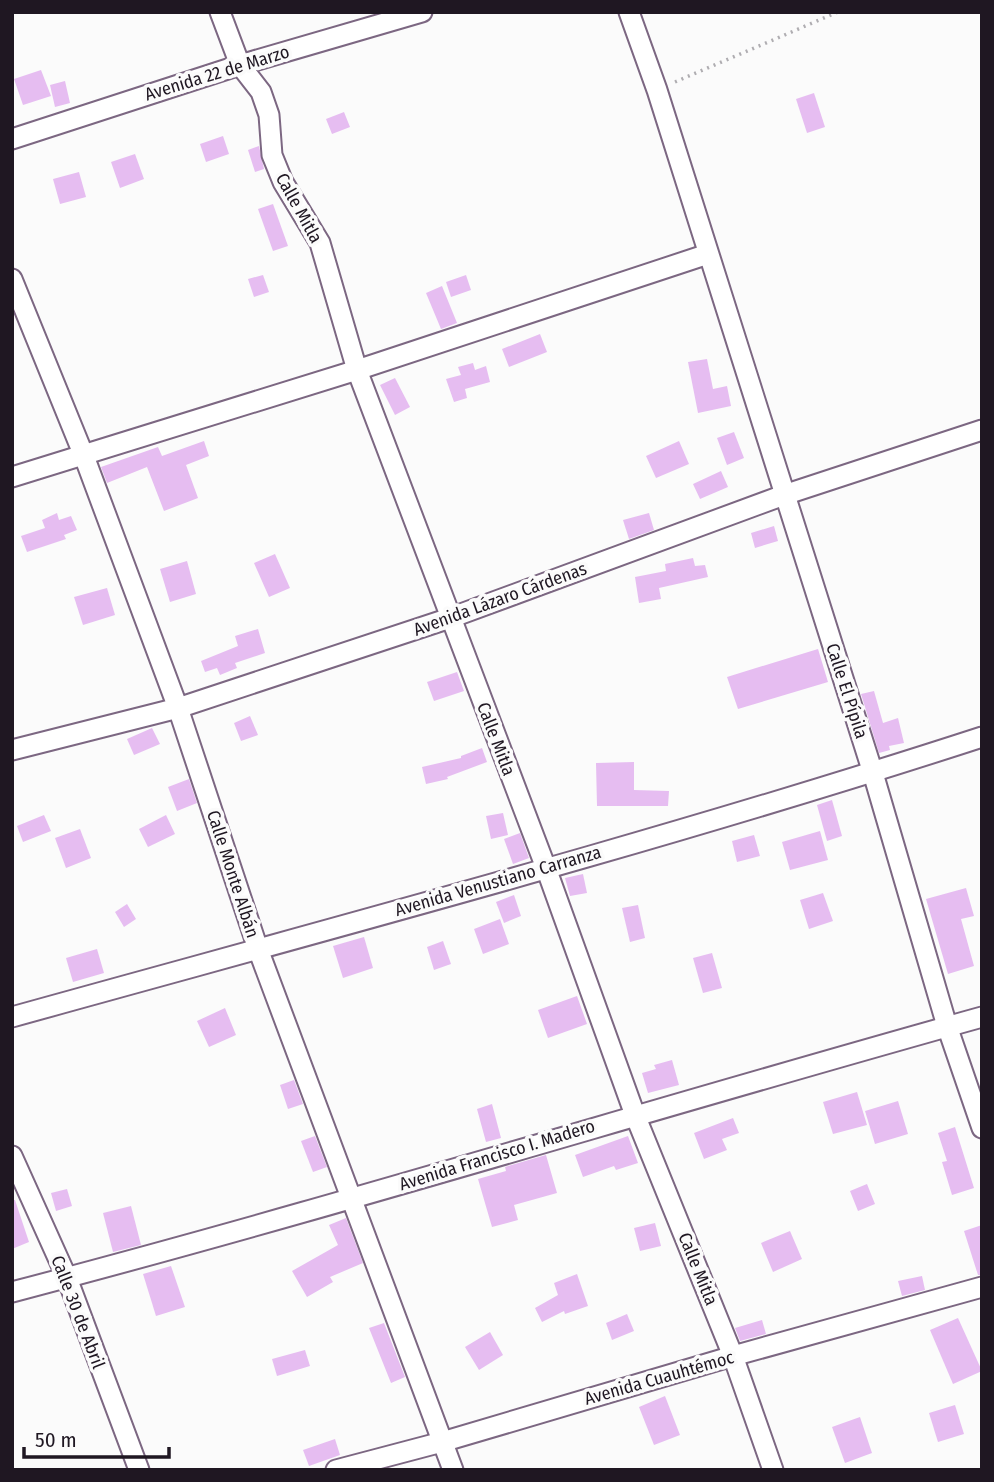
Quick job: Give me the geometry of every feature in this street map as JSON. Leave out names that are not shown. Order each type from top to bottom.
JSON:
[{"type":"street","name":"Calle Mitla","points":[[220,12],[240,65],[261,92],[269,115],[272,155],[283,182],[320,243],[357,370],[546,868],[635,1115],[733,1356],[774,1470]]},
{"type":"street","name":"Avenida 22 de Marzo","points":[[12,139],[240,65],[422,12]]},
{"type":"street","name":"Calle El Pípila","points":[[629,12],[657,90],[873,772],[947,1026],[982,1128]]},
{"type":"street","points":[[12,477],[357,370],[708,254]]},
{"type":"street","name":"Calle Monte Albán","points":[[12,279],[84,456],[178,708],[258,949],[453,1470]]},
{"type":"street","name":"Avenida Lázaro Cárdenas","points":[[12,750],[178,708],[450,618],[785,495],[982,430]]},
{"type":"street","name":"Avenida Venustiano Carranza","points":[[12,1017],[546,868],[873,772],[982,737]]},
{"type":"street","name":"Avenida Francisco I. Madero","points":[[12,1293],[982,1017]]},
{"type":"street","name":"Calle 30 de Abril","points":[[12,1156],[66,1278],[139,1470]]},
{"type":"street","name":"Avenida Cuauhtémoc","points":[[336,1470],[982,1287]]},
{"type":"path","points":[[657,90],[838,12]]},
{"type":"building","points":[[41,70],[51,96],[23,105],[14,79]]},
{"type":"building","points":[[65,81],[70,103],[55,107],[50,85]]},
{"type":"building","points":[[814,93],[825,127],[807,133],[796,99]]},
{"type":"building","points":[[344,112],[350,127],[332,134],[326,119]]},
{"type":"building","points":[[223,136],[229,154],[206,162],[200,144]]},
{"type":"building","points":[[259,146],[264,169],[255,172],[248,150]]},
{"type":"building","points":[[135,154],[144,179],[120,188],[111,162]]},
{"type":"building","points":[[79,172],[86,197],[60,204],[53,179]]},
{"type":"building","points":[[273,204],[288,246],[273,251],[258,209]]},
{"type":"building","points":[[263,275],[269,292],[254,297],[248,279]]},
{"type":"building","points":[[466,275],[471,290],[451,297],[446,282]]},
{"type":"building","points":[[442,286],[457,323],[441,329],[426,293]]},
{"type":"building","points":[[540,334],[547,352],[509,367],[502,349]]},
{"type":"building","points":[[707,359],[713,389],[727,386],[731,406],[698,413],[688,362]]},
{"type":"building","points":[[473,363],[475,370],[486,366],[490,382],[465,389],[467,398],[454,402],[446,379],[461,375],[458,367]]},
{"type":"building","points":[[395,378],[410,407],[395,415],[380,385]]},
{"type":"building","points":[[734,432],[744,458],[727,465],[717,438]]},
{"type":"building","points":[[204,441],[209,456],[186,465],[198,498],[164,511],[147,467],[107,483],[101,467],[158,447],[162,456]]},
{"type":"building","points":[[679,441],[689,464],[656,478],[646,456]]},
{"type":"building","points":[[721,471],[728,487],[700,499],[693,484]]},
{"type":"building","points":[[57,513],[59,520],[71,516],[77,530],[64,535],[66,539],[27,552],[21,536],[45,528],[42,520]]},
{"type":"building","points":[[649,513],[654,530],[629,539],[623,520]]},
{"type":"building","points":[[774,526],[778,541],[755,548],[751,533]]},
{"type":"building","points":[[275,554],[290,588],[269,597],[254,563]]},
{"type":"building","points":[[693,558],[695,566],[705,565],[708,577],[659,588],[661,599],[639,603],[635,577],[666,571],[665,564]]},
{"type":"building","points":[[187,561],[196,594],[170,602],[160,569]]},
{"type":"building","points":[[107,588],[115,615],[83,625],[74,597]]},
{"type":"building","points":[[258,629],[265,653],[235,663],[237,668],[220,675],[217,668],[205,672],[201,661],[238,646],[235,636]]},
{"type":"building","points":[[818,649],[828,682],[738,709],[727,677]]},
{"type":"building","points":[[457,672],[464,691],[434,701],[427,682]]},
{"type":"building","points":[[874,691],[883,723],[898,718],[904,743],[889,746],[890,750],[879,753],[861,694]]},
{"type":"building","points":[[250,716],[258,735],[241,741],[234,723]]},
{"type":"building","points":[[152,728],[160,744],[134,755],[127,739]]},
{"type":"building","points":[[482,748],[487,762],[447,777],[448,779],[426,784],[422,767],[461,758]]},
{"type":"building","points":[[634,762],[634,790],[669,791],[668,806],[597,806],[596,763]]},
{"type":"building","points":[[189,779],[197,803],[177,811],[168,787]]},
{"type":"building","points":[[832,800],[842,836],[827,841],[817,805]]},
{"type":"building","points":[[503,813],[508,835],[491,839],[486,816]]},
{"type":"building","points":[[44,815],[51,831],[23,842],[17,826]]},
{"type":"building","points":[[166,815],[175,834],[148,847],[139,829]]},
{"type":"building","points":[[80,829],[91,858],[66,868],[55,838]]},
{"type":"building","points":[[820,831],[828,860],[790,870],[782,842]]},
{"type":"building","points":[[520,833],[529,858],[513,864],[504,839]]},
{"type":"building","points":[[754,835],[760,856],[737,862],[732,841]]},
{"type":"building","points":[[583,874],[587,893],[570,896],[565,878]]},
{"type":"building","points":[[966,888],[974,916],[961,919],[974,966],[948,974],[926,899]]},
{"type":"building","points":[[823,893],[833,921],[809,929],[800,900]]},
{"type":"building","points":[[514,895],[521,916],[504,923],[496,902]]},
{"type":"building","points":[[127,904],[136,919],[124,927],[115,912]]},
{"type":"building","points":[[638,905],[645,938],[630,942],[622,908]]},
{"type":"building","points":[[500,919],[509,944],[483,954],[474,929]]},
{"type":"building","points":[[364,937],[373,968],[343,978],[333,946]]},
{"type":"building","points":[[443,941],[451,964],[434,970],[427,947]]},
{"type":"building","points":[[97,949],[104,973],[73,982],[66,958]]},
{"type":"building","points":[[712,953],[722,988],[703,993],[693,958]]},
{"type":"building","points":[[577,996],[587,1024],[548,1038],[538,1010]]},
{"type":"building","points":[[225,1008],[236,1035],[209,1047],[197,1021]]},
{"type":"building","points":[[672,1060],[679,1085],[648,1093],[642,1073],[656,1069],[654,1065]]},
{"type":"building","points":[[294,1080],[303,1104],[288,1109],[280,1085]]},
{"type":"building","points":[[857,1092],[867,1125],[833,1134],[823,1102]]},
{"type":"building","points":[[898,1101],[908,1134],[875,1144],[865,1111]]},
{"type":"building","points":[[492,1104],[501,1138],[486,1142],[477,1109]]},
{"type":"building","points":[[733,1118],[739,1133],[722,1139],[727,1150],[704,1159],[694,1133]]},
{"type":"building","points":[[955,1127],[974,1188],[952,1195],[942,1162],[947,1161],[938,1133]]},
{"type":"building","points":[[315,1136],[327,1167],[313,1172],[301,1141]]},
{"type":"building","points":[[628,1136],[638,1163],[616,1170],[614,1166],[583,1177],[575,1155]]},
{"type":"building","points":[[546,1155],[557,1193],[514,1205],[518,1220],[492,1227],[478,1179],[506,1171],[505,1167]]},
{"type":"building","points":[[867,1184],[875,1204],[858,1211],[850,1191]]},
{"type":"building","points":[[67,1189],[72,1206],[56,1211],[51,1193]]},
{"type":"building","points":[[12,1200],[15,1200],[29,1242],[12,1249]]},
{"type":"building","points":[[131,1206],[141,1245],[113,1252],[103,1213]]},
{"type":"building","points":[[346,1218],[363,1263],[330,1277],[333,1282],[307,1297],[292,1271],[338,1245],[329,1225]]},
{"type":"building","points":[[655,1223],[661,1246],[640,1251],[634,1228]]},
{"type":"building","points":[[982,1225],[982,1275],[978,1275],[964,1231]]},
{"type":"building","points":[[790,1231],[802,1259],[773,1272],[761,1243]]},
{"type":"building","points":[[171,1266],[185,1307],[156,1316],[143,1274]]},
{"type":"building","points":[[577,1274],[588,1306],[565,1314],[564,1311],[542,1322],[535,1308],[558,1295],[554,1283]]},
{"type":"building","points":[[922,1276],[925,1290],[902,1296],[898,1281]]},
{"type":"building","points":[[627,1314],[634,1331],[612,1340],[606,1323]]},
{"type":"building","points":[[958,1318],[982,1371],[953,1384],[930,1330]]},
{"type":"building","points":[[762,1320],[766,1334],[740,1341],[735,1328]]},
{"type":"building","points":[[384,1323],[405,1377],[391,1383],[369,1328]]},
{"type":"building","points":[[490,1332],[503,1355],[479,1370],[465,1347]]},
{"type":"building","points":[[305,1350],[310,1366],[277,1376],[272,1359]]},
{"type":"building","points":[[665,1396],[680,1435],[654,1445],[639,1407]]},
{"type":"building","points":[[955,1405],[964,1434],[938,1442],[929,1413]]},
{"type":"building","points":[[860,1417],[872,1453],[845,1463],[832,1427]]},
{"type":"building","points":[[335,1439],[340,1455],[309,1466],[303,1450]]}]
